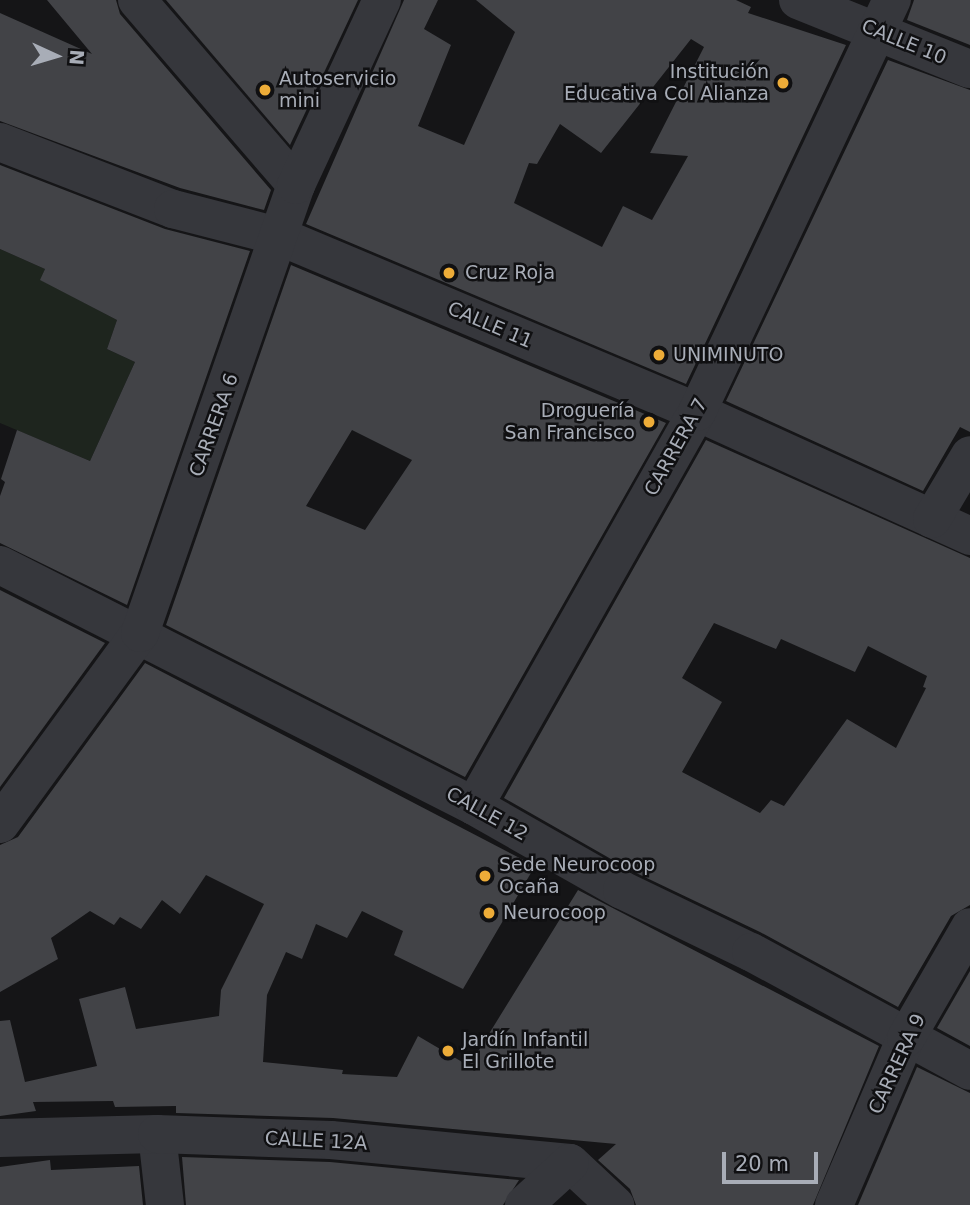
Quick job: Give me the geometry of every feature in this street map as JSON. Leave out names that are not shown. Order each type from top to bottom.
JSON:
[{"type":"street","points":[[137,0],[296,185]]},
{"type":"street","name":"CARRERA 6","points":[[0,824],[140,634],[281,237],[296,185],[382,0]]},
{"type":"street","name":"CALLE 10","points":[[798,0],[885,16],[970,69]]},
{"type":"street","name":"CARRERA 7","points":[[474,806],[697,412],[885,16]]},
{"type":"street","name":"CALLE 11","points":[[0,142],[173,209],[281,237],[697,412],[970,536]]},
{"type":"street","points":[[932,519],[970,455]]},
{"type":"street","name":"CALLE 12","points":[[0,565],[474,806],[622,890],[751,952],[906,1038],[970,1070]]},
{"type":"street","name":"CARRERA 9","points":[[834,1205],[906,1038],[970,927]]},
{"type":"street","points":[[157,1134],[165,1205]]},
{"type":"street","name":"CALLE 12A","points":[[0,1138],[157,1134],[331,1140],[569,1163]]},
{"type":"street","points":[[524,1205],[569,1163],[615,1205]]},
{"type":"shaded area","points":[[0,249],[45,269],[41,280],[117,320],[107,349],[135,362],[90,461],[0,423]]},
{"type":"building","points":[[47,0],[116,0],[120,14],[271,190],[264,210],[180,188],[0,121],[0,13],[92,54]]},
{"type":"building","points":[[166,0],[358,0],[290,145]]},
{"type":"building","points":[[404,0],[438,0],[424,29],[451,45],[418,126],[464,145],[515,32],[476,0],[736,0],[751,7],[748,13],[846,45],[686,384],[306,224]],"holes":[[[691,39],[704,47],[650,153],[688,156],[652,220],[623,206],[602,247],[514,203],[529,163],[537,164],[560,124],[601,153]]]},
{"type":"building","points":[[914,0],[970,0],[970,45],[907,20]]},
{"type":"building","points":[[888,60],[970,90],[970,432],[960,427],[923,491],[726,401]]},
{"type":"building","points":[[0,165],[165,229],[250,251],[127,605],[0,543],[0,496],[5,482],[1,479],[17,430],[90,461],[135,362],[107,349],[117,320],[40,280],[45,269],[0,249]]},
{"type":"building","points":[[291,265],[666,423],[465,777],[166,625]],"holes":[[[352,430],[412,460],[365,530],[306,506]]]},
{"type":"building","points":[[706,440],[970,558],[970,905],[951,916],[898,1007],[760,932],[632,871],[504,798]],"holes":[[[714,623],[776,649],[781,639],[855,672],[868,646],[927,676],[923,687],[926,688],[896,748],[847,719],[784,806],[771,800],[760,813],[682,772],[722,702],[682,678]]]},
{"type":"building","points":[[0,590],[105,643],[0,787]]},
{"type":"building","points":[[145,663],[535,866],[463,989],[394,955],[403,931],[362,911],[347,938],[316,924],[302,959],[286,952],[267,995],[263,1062],[343,1070],[342,1074],[397,1077],[418,1036],[469,1066],[578,890],[879,1046],[813,1205],[636,1205],[630,1189],[598,1160],[616,1144],[333,1118],[176,1113],[176,1106],[115,1107],[113,1101],[33,1102],[36,1111],[0,1116],[0,1021],[10,1020],[25,1082],[97,1066],[79,999],[125,987],[136,1029],[219,1016],[221,990],[264,904],[206,875],[180,914],[162,900],[141,929],[120,917],[114,925],[90,911],[51,938],[58,959],[0,992],[0,845],[18,837]]},
{"type":"building","points":[[970,971],[970,1046],[937,1028]]},
{"type":"building","points":[[917,1067],[970,1093],[970,1205],[858,1205]]},
{"type":"building","points":[[182,1157],[330,1162],[519,1180],[503,1205],[186,1205]]},
{"type":"building","points":[[50,1160],[51,1170],[139,1166],[143,1205],[0,1205],[0,1167]]},
{"type":"place","name":"Institución Educativa Col Alianza","points":[[783,83]]},
{"type":"place","name":"Autoservicio mini","points":[[265,90]]},
{"type":"place","name":"Cruz Roja","points":[[449,273]]},
{"type":"place","name":"UNIMINUTO","points":[[659,355]]},
{"type":"place","name":"Droguería San Francisco","points":[[649,422]]},
{"type":"place","name":"Sede Neurocoop Ocaña","points":[[485,876]]},
{"type":"place","name":"Neurocoop","points":[[489,913]]},
{"type":"place","name":"Jardín Infantil El Grillote","points":[[448,1051]]}]
